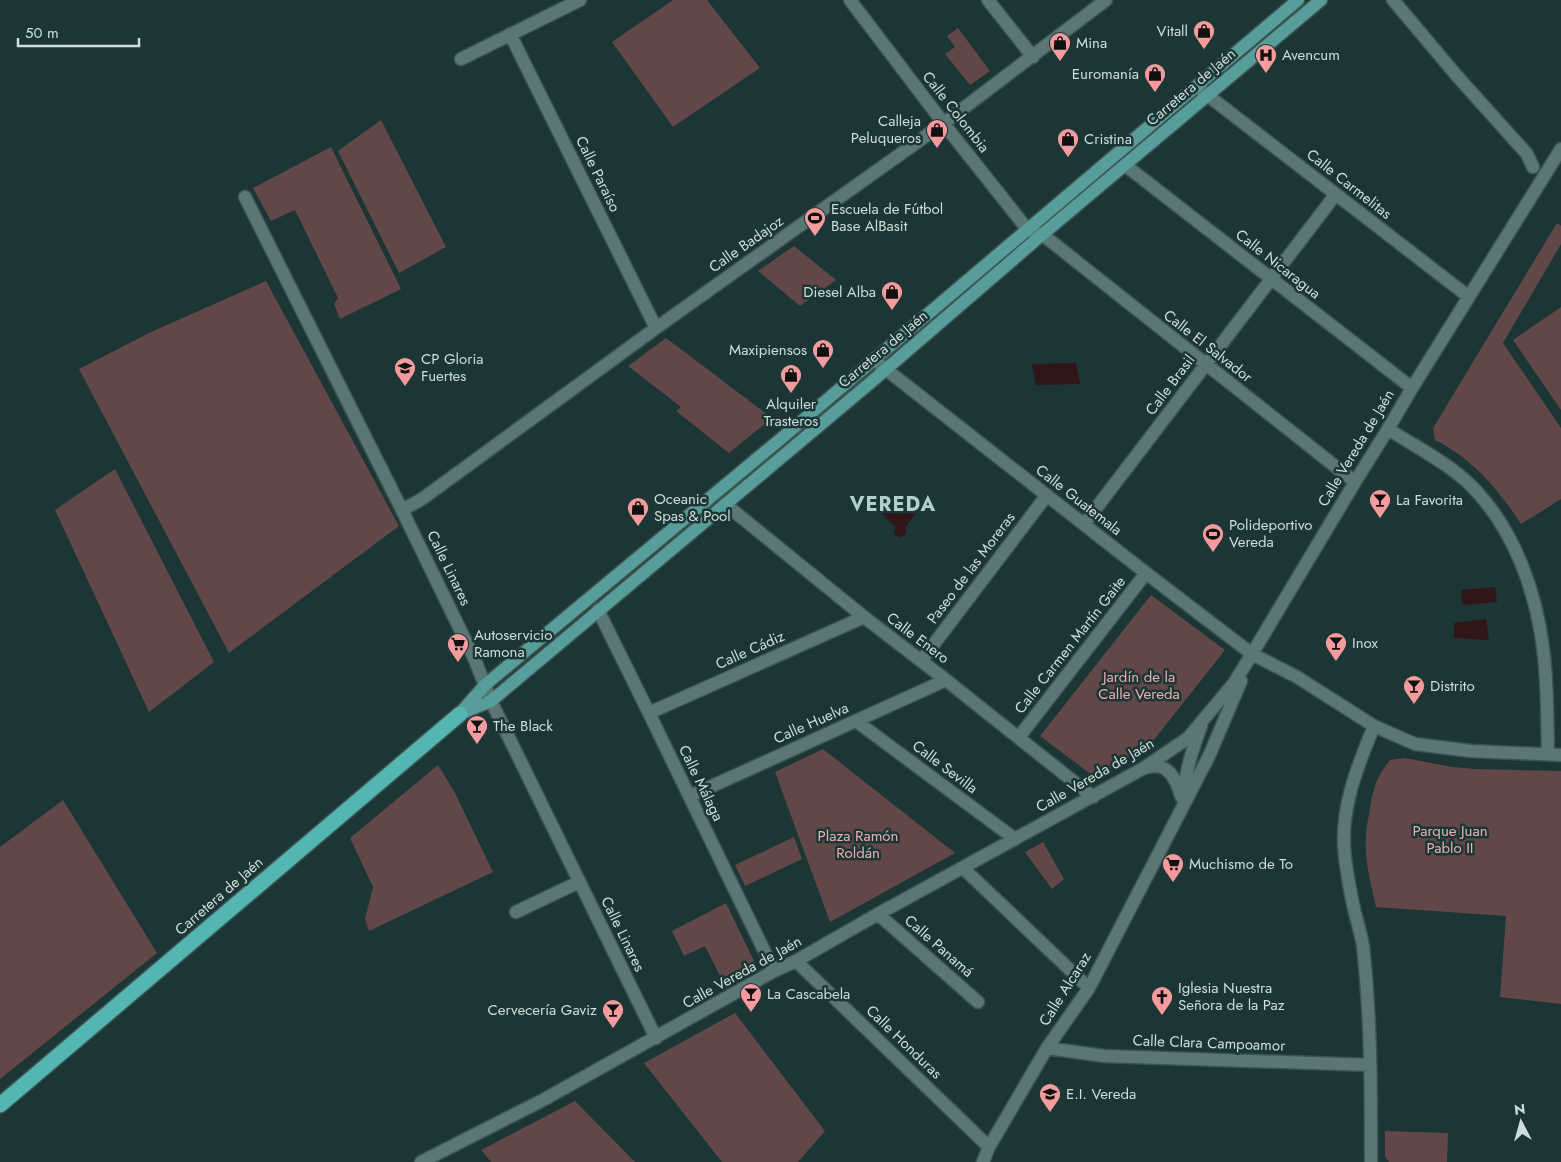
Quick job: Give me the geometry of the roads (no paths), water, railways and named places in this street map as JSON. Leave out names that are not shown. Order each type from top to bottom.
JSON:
[{"type":"highway","name":"Carretera de Jaén","points":[[0,1105],[460,714]]},
{"type":"main road","name":"Carretera de Jaén","points":[[460,714],[485,685],[874,360],[1298,0]]},
{"type":"main road","name":"Carretera de Jaén","points":[[460,714],[491,701],[886,370],[1042,235],[1321,0]]},
{"type":"street","points":[[461,59],[580,0]]},
{"type":"street","name":"Calle Colombia","points":[[850,0],[1028,230]]},
{"type":"street","points":[[988,0],[1033,57]]},
{"type":"street","name":"Calle Badajoz","points":[[402,510],[422,499],[656,328],[944,123],[1106,0]]},
{"type":"street","points":[[1393,0],[1526,154],[1533,167]]},
{"type":"street","name":"Calle Paraíso","points":[[510,34],[656,328]]},
{"type":"street","name":"Calle Carmelitas","points":[[1197,87],[1469,297]]},
{"type":"street","name":"Calle Vereda de Jaén","points":[[421,1162],[543,1100],[774,971],[796,962],[878,914],[1144,768],[1188,738],[1234,683],[1412,388],[1561,149]]},
{"type":"street","name":"Calle Vereda de Jaén","points":[[1551,165],[1561,156]]},
{"type":"street","name":"Calle Nicaragua","points":[[1126,165],[1271,280],[1412,388]]},
{"type":"street","name":"Calle Brasil","points":[[1084,524],[1336,194]]},
{"type":"street","name":"Calle Linares","points":[[245,197],[402,510],[475,660],[491,701],[656,1038]]},
{"type":"street","points":[[1028,230],[1042,235]]},
{"type":"street","name":"Calle El Salvador","points":[[1042,235],[1355,482]]},
{"type":"street","name":"Calle Guatemala","points":[[874,360],[1252,654],[1297,676],[1374,726],[1415,744],[1471,751],[1561,755]]},
{"type":"street","points":[[1388,429],[1437,458],[1462,478],[1477,492],[1504,528],[1527,579],[1539,621],[1544,660],[1548,754]]},
{"type":"street","name":"Paseo de las Moreras","points":[[921,661],[1047,495]]},
{"type":"street","name":"Calle Enero","points":[[725,504],[864,617],[1019,737],[1092,797]]},
{"type":"street","name":"Calle Carmen Martín Gaite","points":[[1019,737],[1146,573]]},
{"type":"street","name":"Calle Málaga","points":[[598,610],[650,713],[774,971]]},
{"type":"street","name":"Calle Cádiz","points":[[650,713],[864,617]]},
{"type":"street","name":"Calle Alcaraz","points":[[986,1162],[989,1147],[1047,1048],[1089,988],[1209,756],[1252,654]]},
{"type":"street","name":"Calle Huelva","points":[[690,796],[946,680]]},
{"type":"street","name":"Calle Alcaraz","points":[[1183,804],[1185,774],[1189,758],[1205,717]]},
{"type":"street","name":"Calle Sevilla","points":[[856,721],[1015,839]]},
{"type":"street","points":[[1371,1162],[1369,1038],[1362,945],[1352,901],[1343,834],[1346,812],[1357,768],[1374,726]]},
{"type":"street","points":[[1144,768],[1158,766],[1170,773],[1178,786],[1183,804]]},
{"type":"street","points":[[963,868],[1089,988]]},
{"type":"street","points":[[516,912],[579,882]]},
{"type":"street","name":"Calle Panamá","points":[[878,914],[978,1002]]},
{"type":"street","name":"Calle Honduras","points":[[796,962],[989,1147]]},
{"type":"street","name":"Calle Clara Campoamor","points":[[1047,1048],[1104,1056],[1370,1065]]},
{"type":"place","name":"Vitall","points":[[1204,50]]},
{"type":"place","name":"Mina","points":[[1060,62]]},
{"type":"place","name":"Avencum","points":[[1266,74]]},
{"type":"place","name":"Euromanía","points":[[1155,93]]},
{"type":"place","name":"Calleja Peluqueros","points":[[937,149]]},
{"type":"place","name":"Cristina","points":[[1068,158]]},
{"type":"place","name":"Escuela de Fútbol Base AlBasit","points":[[815,237]]},
{"type":"place","name":"Diesel Alba","points":[[892,311]]},
{"type":"place","name":"Maxipiensos","points":[[823,369]]},
{"type":"place","name":"CP Gloria Fuertes","points":[[405,387]]},
{"type":"place","name":"Alquiler Trasteros","points":[[791,394]]},
{"type":"place","name":"La Favorita","points":[[1380,519]]},
{"type":"place","name":"Oceanic Spas & Pool","points":[[638,527]]},
{"type":"place","name":"Polideportivo Vereda","points":[[1213,553]]},
{"type":"place","name":"Inox","points":[[1336,662]]},
{"type":"place","name":"Autoservicio Ramona","points":[[458,663]]},
{"type":"place","name":"Distrito","points":[[1414,705]]},
{"type":"place","name":"The Black","points":[[477,745]]},
{"type":"place","name":"Muchismo de To","points":[[1173,883]]},
{"type":"place","name":"La Cascabela","points":[[751,1013]]},
{"type":"place","name":"Iglesia Nuestra Señora de la Paz","points":[[1162,1016]]},
{"type":"place","name":"Cervecería Gaviz","points":[[613,1029]]},
{"type":"place","name":"E.I. Vereda","points":[[1050,1113]]},
{"type":"district","name":"VEREDA","points":[[893,504]]},
{"type":"park label","name":"Jardín de la Calle Vereda","points":[[1139,686]]},
{"type":"park label","name":"Parque Juan Pablo II","points":[[1450,840]]},
{"type":"park label","name":"Plaza Ramón Roldán","points":[[858,844]]}]
